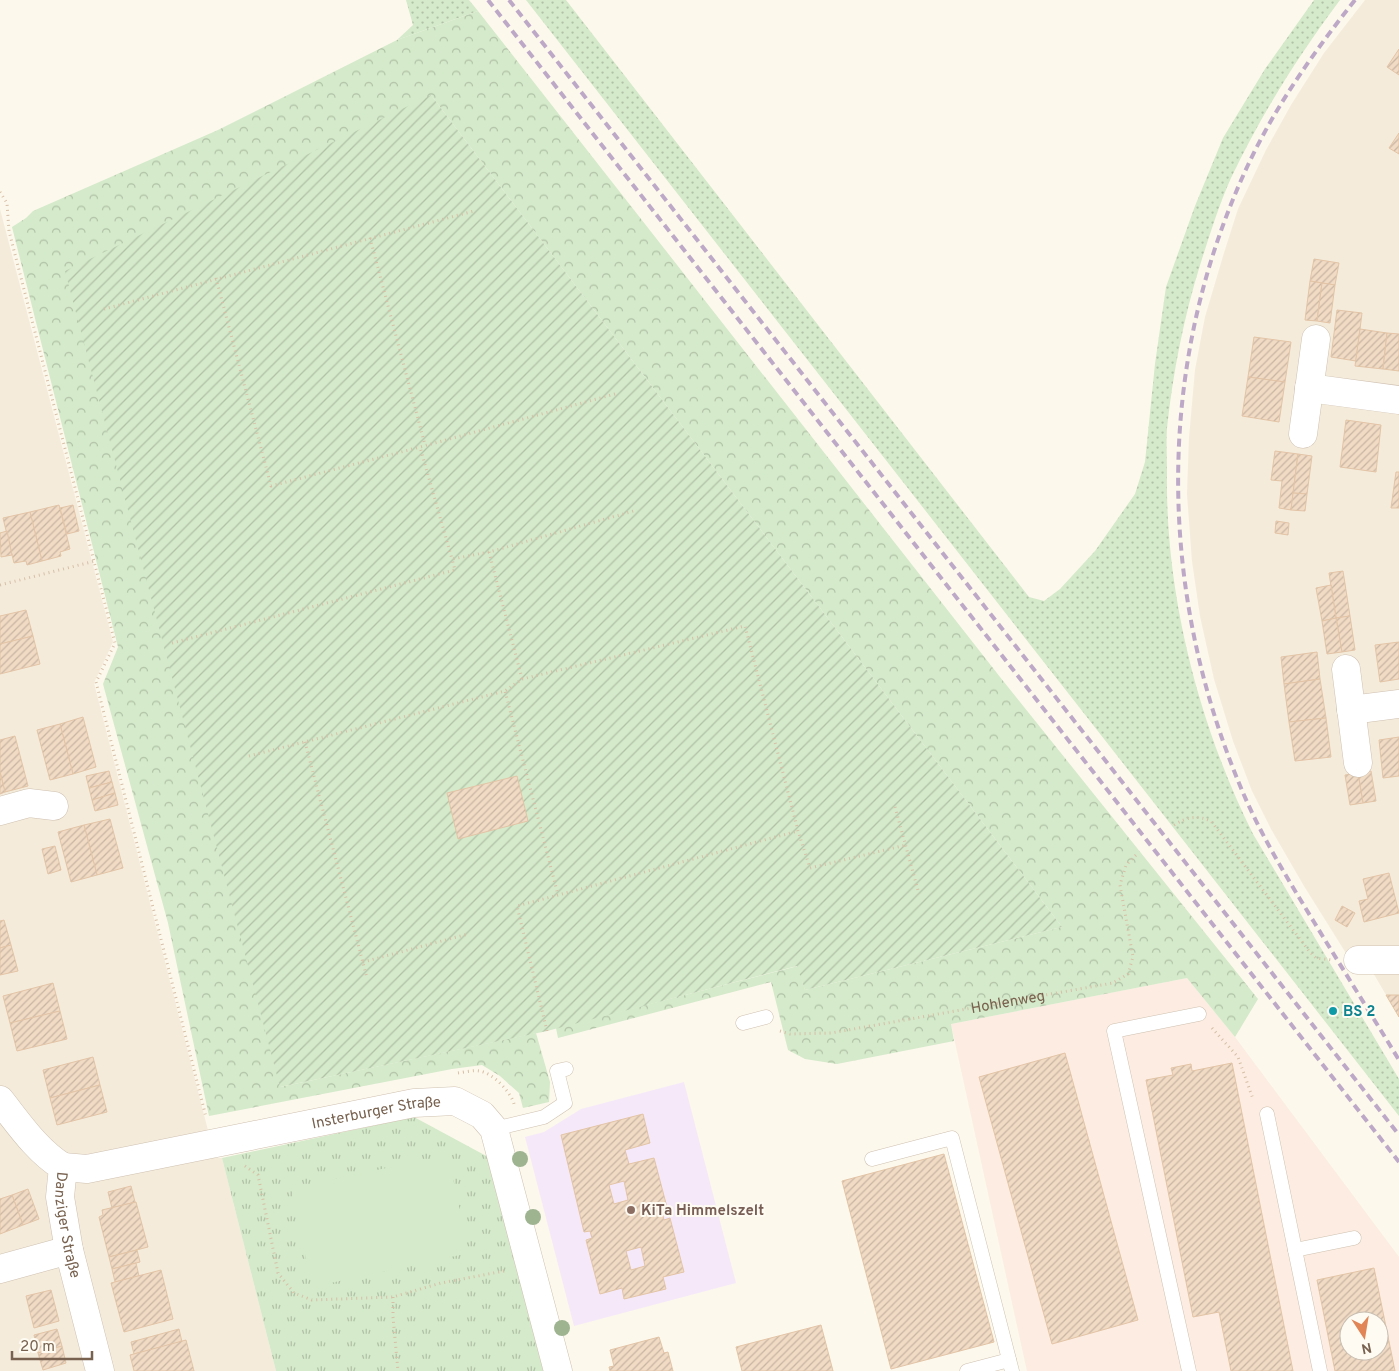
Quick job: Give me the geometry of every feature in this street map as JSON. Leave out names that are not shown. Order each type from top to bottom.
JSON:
[{"type":"street","points":[[1303,434],[1316,339]]},
{"type":"street","points":[[1309,388],[1399,400]]},
{"type":"street","points":[[1346,669],[1358,763]]},
{"type":"street","points":[[1351,710],[1399,704]]},
{"type":"street","points":[[0,811],[29,803],[54,806]]},
{"type":"street","points":[[1348,960],[1399,960]]},
{"type":"street","name":"Danziger Straße","points":[[0,1100],[38,1148],[63,1167],[60,1197],[68,1250],[100,1371]]},
{"type":"street","name":"Insterburger Straße","points":[[63,1167],[87,1169],[414,1103],[455,1101],[507,1126]]},
{"type":"street","points":[[507,1126],[531,1266],[558,1371]]},
{"type":"street","points":[[0,1269],[68,1250]]},
{"type":"lane","points":[[1188,1371],[1114,1031],[1199,1014]]},
{"type":"lane","points":[[742,1023],[766,1017]]},
{"type":"lane","points":[[507,1126],[544,1117],[565,1103],[562,1070]]},
{"type":"lane","points":[[1267,1114],[1320,1371]]},
{"type":"lane","points":[[872,1158],[952,1138],[1010,1365],[967,1371]]},
{"type":"lane","points":[[1295,1250],[1354,1238]]},
{"type":"path","points":[[0,192],[7,203],[8,231],[115,643],[96,682],[213,1144]]},
{"type":"path","points":[[104,309],[474,211]]},
{"type":"path","points":[[370,238],[425,445]]},
{"type":"path","points":[[216,278],[271,486],[615,394]]},
{"type":"path","points":[[172,643],[454,570],[420,447]]},
{"type":"path","points":[[452,559],[489,552],[637,510]]},
{"type":"path","points":[[489,552],[522,679]]},
{"type":"path","points":[[0,585],[95,561]]},
{"type":"path","points":[[249,756],[505,692],[522,679],[745,626],[798,831],[810,868],[906,845]]},
{"type":"path","points":[[505,692],[558,895]]},
{"type":"path","points":[[305,742],[367,978]]},
{"type":"path","points":[[895,807],[920,894]]},
{"type":"path","points":[[1174,825],[1186,818],[1194,817],[1201,817],[1211,821],[1309,951],[1316,958],[1324,960],[1348,960]]},
{"type":"path","points":[[547,1031],[517,906],[798,831]]},
{"type":"path","name":"Hohlenweg","points":[[766,1017],[774,1029],[790,1034],[831,1033],[1113,983],[1128,974],[1133,957],[1120,885],[1126,865],[1138,853]]},
{"type":"path","points":[[363,962],[468,934]]},
{"type":"path","points":[[1199,1014],[1238,1057],[1253,1099],[1267,1114]]},
{"type":"path","points":[[455,1074],[481,1071],[498,1080],[512,1096],[507,1126]]},
{"type":"path","points":[[244,1165],[258,1175],[278,1273],[294,1293],[312,1300],[393,1297],[441,1283],[531,1266]]},
{"type":"path","points":[[393,1297],[398,1371]]},
{"type":"shaded area","points":[[1365,0],[1399,0],[1399,1017],[1365,959],[1349,958],[1304,886],[1271,829],[1252,791],[1233,741],[1214,679],[1200,616],[1192,561],[1187,494],[1189,438],[1195,370],[1205,317],[1238,209],[1266,150],[1291,105],[1324,53]]},
{"type":"shaded area","points":[[0,209],[113,642],[94,683],[215,1158],[222,1158],[276,1371],[0,1371]]},
{"type":"shaded area","points":[[1187,978],[1235,1037],[1399,1257],[1399,1371],[1027,1371],[951,1024]]},
{"type":"shaded area","name":"KiTa Himmelszelt","points":[[684,1082],[736,1283],[574,1326],[525,1137],[544,1132],[581,1109]]},
{"type":"green space","points":[[406,0],[469,0],[478,11],[397,40],[413,25]]},
{"type":"green space","points":[[526,0],[566,0],[1029,597],[1044,601],[1060,589],[1095,551],[1135,494],[1145,462],[1155,364],[1166,287],[1195,206],[1223,138],[1265,69],[1314,0],[1340,0],[1295,64],[1255,131],[1231,178],[1211,230],[1189,303],[1172,386],[1167,434],[1168,519],[1179,612],[1189,658],[1216,749],[1253,834],[1399,1079],[1399,1116]]},
{"type":"green space","points":[[478,11],[1000,677],[1258,999],[1235,1037],[1187,978],[951,1024],[954,1041],[837,1064],[805,1059],[788,1050],[771,982],[558,1038],[556,1028],[798,966],[805,990],[1062,927],[431,95],[280,1087],[536,1033],[550,1082],[549,1102],[523,1108],[519,1093],[500,1076],[482,1065],[452,1069],[209,1116],[168,923],[103,684],[118,647],[12,227],[33,211],[218,130],[397,40]]},
{"type":"green space","points":[[431,95],[1062,927],[805,990],[797,966],[547,1031],[280,1087],[65,271]]},
{"type":"green space","points":[[414,1117],[490,1158],[545,1371],[276,1371],[222,1158]]},
{"type":"green space","points":[[448,1155],[469,1253],[312,1287],[291,1188]]},
{"type":"building","points":[[1399,49],[1399,75],[1387,67]]},
{"type":"building","points":[[1399,133],[1399,154],[1389,148]]},
{"type":"building","points":[[1314,259],[1339,263],[1335,285],[1310,281]]},
{"type":"building","points":[[1310,281],[1322,283],[1317,321],[1305,320]]},
{"type":"building","points":[[1322,283],[1335,285],[1330,323],[1317,321]]},
{"type":"building","points":[[1337,310],[1362,313],[1356,361],[1331,357]]},
{"type":"building","points":[[1360,329],[1387,333],[1383,369],[1355,366]]},
{"type":"building","points":[[1387,333],[1399,334],[1399,371],[1383,369]]},
{"type":"building","points":[[1254,337],[1291,342],[1285,382],[1248,377]]},
{"type":"building","points":[[1248,377],[1285,382],[1279,422],[1242,416]]},
{"type":"building","points":[[1346,420],[1381,425],[1376,472],[1340,467]]},
{"type":"building","points":[[1275,451],[1298,454],[1291,510],[1279,508],[1282,481],[1271,480]]},
{"type":"building","points":[[1298,454],[1312,456],[1307,494],[1293,493]]},
{"type":"building","points":[[1396,472],[1399,472],[1399,508],[1391,508]]},
{"type":"building","points":[[1293,493],[1307,494],[1305,511],[1291,510]]},
{"type":"building","points":[[59,505],[70,549],[60,552],[61,556],[42,561],[30,512]]},
{"type":"building","points":[[73,505],[79,531],[67,534],[60,508]]},
{"type":"building","points":[[30,512],[42,561],[27,565],[26,561],[14,563],[3,518]]},
{"type":"building","points":[[1276,521],[1289,523],[1288,535],[1275,533]]},
{"type":"building","points":[[7,531],[12,555],[1,557],[0,533]]},
{"type":"building","points":[[1343,571],[1350,616],[1336,618],[1329,573]]},
{"type":"building","points":[[1331,585],[1336,618],[1322,621],[1316,588]]},
{"type":"building","points":[[26,610],[33,636],[0,644],[0,616]]},
{"type":"building","points":[[1350,616],[1355,650],[1342,652],[1336,618]]},
{"type":"building","points":[[1336,618],[1342,652],[1327,654],[1322,621]]},
{"type":"building","points":[[33,636],[40,664],[0,674],[0,644]]},
{"type":"building","points":[[1399,642],[1399,679],[1380,682],[1375,645]]},
{"type":"building","points":[[1317,652],[1320,679],[1284,684],[1281,657]]},
{"type":"building","points":[[1320,679],[1326,718],[1289,722],[1284,684]]},
{"type":"building","points":[[83,717],[96,767],[73,774],[60,724]]},
{"type":"building","points":[[1326,718],[1331,757],[1295,761],[1289,722]]},
{"type":"building","points":[[60,724],[73,774],[50,780],[37,730]]},
{"type":"building","points":[[15,736],[28,786],[5,792],[0,772],[0,740]]},
{"type":"building","points":[[1399,737],[1399,776],[1383,778],[1379,740]]},
{"type":"building","points":[[109,771],[112,782],[89,788],[86,776]]},
{"type":"building","points":[[1371,771],[1376,801],[1363,803],[1358,773]]},
{"type":"building","points":[[0,772],[5,792],[0,794]]},
{"type":"building","points":[[1358,773],[1363,803],[1350,805],[1345,775]]},
{"type":"building","points":[[517,776],[528,821],[458,839],[447,793]]},
{"type":"building","points":[[112,782],[115,793],[92,800],[89,788]]},
{"type":"building","points":[[115,793],[118,805],[95,811],[92,800]]},
{"type":"building","points":[[110,819],[123,868],[97,875],[84,825]]},
{"type":"building","points":[[84,825],[97,875],[71,882],[58,832]]},
{"type":"building","points":[[55,846],[61,870],[48,874],[42,849]]},
{"type":"building","points":[[1389,873],[1399,913],[1364,922],[1359,901],[1368,899],[1363,879]]},
{"type":"building","points":[[1342,906],[1355,913],[1347,927],[1335,920]]},
{"type":"building","points":[[4,920],[11,945],[0,948],[0,921]]},
{"type":"building","points":[[11,945],[18,971],[0,975],[0,948]]},
{"type":"building","points":[[53,983],[60,1011],[10,1023],[3,996]]},
{"type":"building","points":[[1386,995],[1399,995],[1399,1017]]},
{"type":"building","name":"BS 2","points":[[1333,1007],[1337,1011],[1333,1015],[1329,1011]]},
{"type":"building","points":[[60,1011],[67,1039],[17,1051],[10,1023]]},
{"type":"building","points":[[1065,1053],[1138,1320],[1052,1344],[979,1077]]},
{"type":"building","points":[[93,1057],[100,1085],[50,1098],[43,1070]]},
{"type":"building","points":[[1232,1063],[1293,1371],[1231,1371],[1219,1312],[1193,1317],[1146,1080],[1173,1075],[1171,1068],[1191,1064],[1192,1071]]},
{"type":"building","points":[[100,1085],[107,1112],[57,1125],[50,1098]]},
{"type":"building","points":[[643,1114],[650,1143],[625,1150],[629,1164],[654,1158],[668,1211],[662,1212],[664,1220],[670,1218],[684,1272],[663,1277],[666,1289],[624,1299],[622,1288],[600,1294],[586,1240],[592,1238],[590,1231],[584,1232],[561,1135]],"holes":[[[624,1181],[628,1200],[614,1204],[609,1185]],[[641,1247],[645,1266],[631,1270],[626,1251]]]},
{"type":"building","points":[[944,1154],[994,1342],[891,1369],[842,1181]]},
{"type":"building","points":[[131,1186],[135,1202],[112,1208],[108,1192]]},
{"type":"building","points":[[28,1189],[39,1219],[23,1225],[12,1195]]},
{"type":"building","points":[[12,1195],[23,1225],[0,1234],[0,1199]]},
{"type":"building","points":[[136,1202],[148,1247],[109,1257],[99,1217],[103,1215],[102,1210]]},
{"type":"building","points":[[137,1250],[140,1262],[112,1269],[109,1257]]},
{"type":"building","points":[[136,1263],[139,1276],[115,1282],[112,1269]]},
{"type":"building","points":[[1374,1268],[1383,1311],[1339,1311],[1339,1361],[1389,1361],[1389,1342],[1395,1371],[1335,1371],[1317,1280]]},
{"type":"building","points":[[161,1270],[173,1319],[124,1332],[111,1283]]},
{"type":"building","points":[[51,1290],[59,1321],[34,1328],[26,1296]]},
{"type":"building","points":[[821,1325],[833,1371],[742,1371],[736,1347]]},
{"type":"building","points":[[57,1329],[62,1346],[38,1353],[34,1335]]},
{"type":"building","points":[[179,1329],[182,1342],[134,1354],[131,1342]]},
{"type":"building","points":[[659,1337],[664,1353],[668,1352],[673,1371],[610,1371],[609,1367],[614,1366],[610,1350]]},
{"type":"building","points":[[186,1340],[194,1371],[134,1371],[130,1355]]},
{"type":"building","points":[[62,1346],[66,1363],[43,1370],[38,1353]]},
{"type":"railway","points":[[488,0],[1399,1162]]},
{"type":"railway","points":[[509,0],[1399,1135]]},
{"type":"railway","points":[[1355,0],[1325,39],[1283,100],[1248,165],[1217,241],[1195,320],[1182,399],[1178,480],[1182,560],[1195,640],[1215,718],[1244,795],[1259,828],[1286,875],[1399,1060]]},
{"type":"place","name":"BS 2","points":[[1333,1011]]},
{"type":"place","name":"KiTa Himmelszelt","points":[[631,1210]]}]
